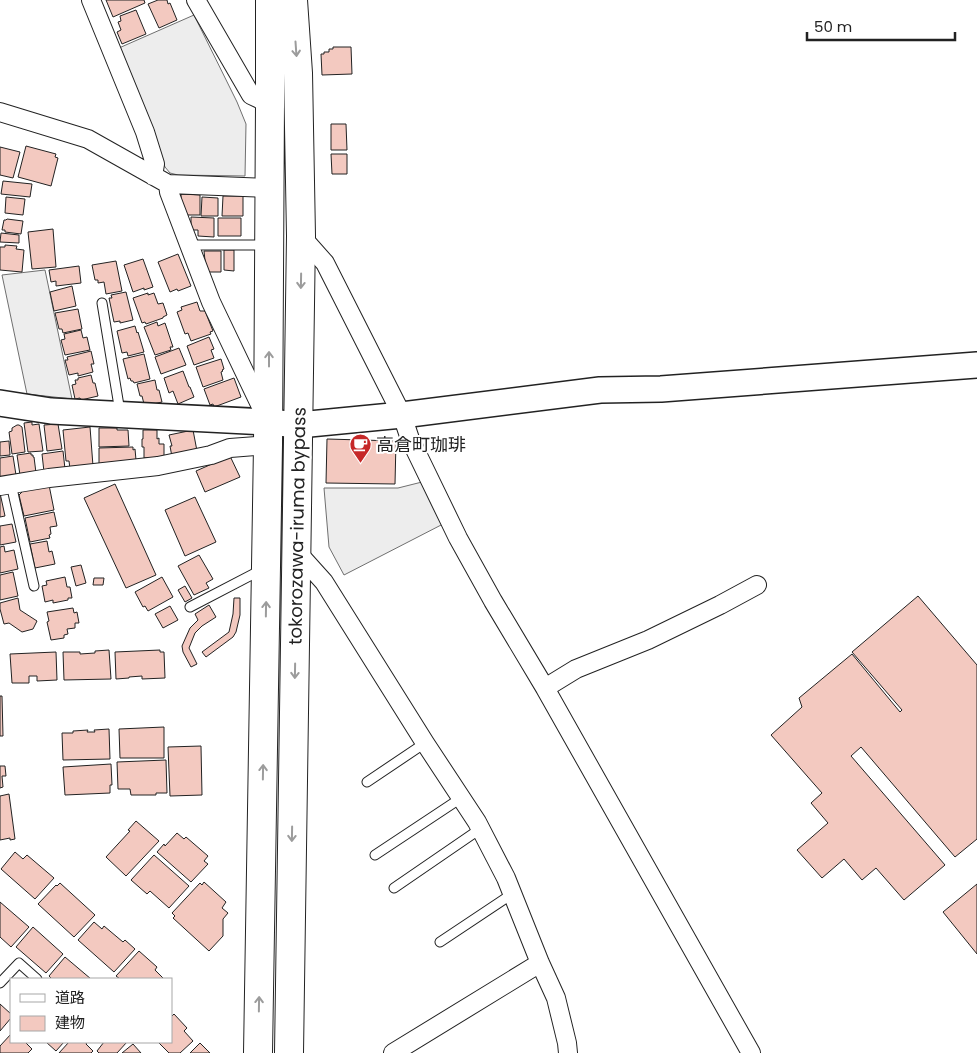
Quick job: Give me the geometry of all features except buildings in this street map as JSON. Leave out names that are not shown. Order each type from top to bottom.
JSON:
[{"type":"highway","name":"tokorozawa-iruma bypass","points":[[258,1053],[268,433],[270,0]]},
{"type":"highway","name":"tokorozawa-iruma bypass","points":[[289,1053],[301,236],[298,74],[293,0]]},
{"type":"street","points":[[91,0],[145,132],[160,180],[169,192],[210,302],[268,433]]},
{"type":"street","points":[[196,0],[251,95],[270,104]]},
{"type":"street","points":[[0,112],[88,139],[160,180],[269,188]]},
{"type":"street","points":[[301,236],[325,263],[402,415],[410,439],[458,538],[751,1053]]},
{"type":"street","points":[[5,485],[49,478],[158,466],[211,455],[268,433],[299,425],[402,415],[600,390],[661,389],[977,365]]},
{"type":"street","points":[[0,403],[51,411],[121,415],[268,433]]},
{"type":"street","points":[[297,552],[324,582],[480,829],[506,878],[556,998],[568,1053]]},
{"type":"street","points":[[545,688],[576,668],[648,640],[720,605],[757,584]]},
{"type":"street","points":[[393,1053],[540,963]]},
{"type":"lane","points":[[190,245],[269,245]]},
{"type":"lane","points":[[102,304],[121,415]]},
{"type":"lane","points":[[5,485],[34,586]]},
{"type":"lane","points":[[190,607],[266,567]]},
{"type":"lane","points":[[367,782],[425,743]]},
{"type":"lane","points":[[376,855],[461,798]]},
{"type":"lane","points":[[394,888],[480,829]]},
{"type":"lane","points":[[440,942],[512,894]]},
{"type":"lane","points":[[0,983],[19,963],[36,978]]},
{"type":"shaded area","points":[[194,15],[246,124],[245,176],[178,175],[170,173],[165,167],[119,48]]},
{"type":"shaded area","points":[[45,270],[72,399],[27,394],[2,275]]},
{"type":"shaded area","points":[[422,482],[445,523],[344,575],[329,547],[324,488],[398,488]]},
{"type":"place","name":"高倉町珈琲","points":[[360,463]]}]
